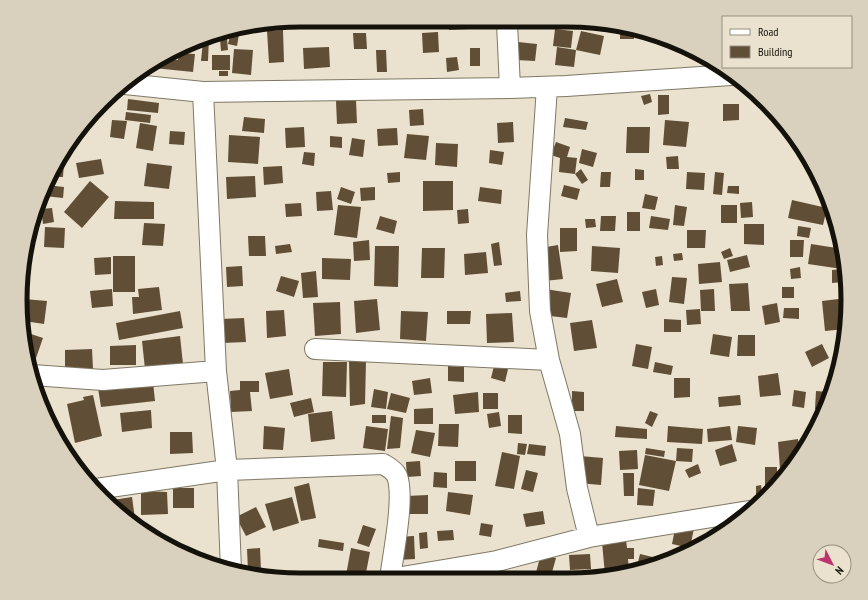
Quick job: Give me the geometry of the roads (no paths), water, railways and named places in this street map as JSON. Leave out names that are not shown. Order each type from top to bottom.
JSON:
[{"type":"street","points":[[507,27],[510,88]]},
{"type":"street","points":[[132,85],[202,92],[510,88],[548,87],[723,75]]},
{"type":"street","points":[[548,87],[537,235],[540,311],[549,360],[570,434],[577,488],[589,537]]},
{"type":"street","points":[[202,92],[216,371],[227,470],[231,564]]},
{"type":"street","points":[[315,349],[549,360]]},
{"type":"street","points":[[37,375],[104,380],[216,371]]},
{"type":"street","points":[[102,488],[227,470],[383,464],[391,469],[396,476],[400,494],[391,573]]},
{"type":"street","points":[[426,573],[497,561],[589,537],[740,511]]}]
